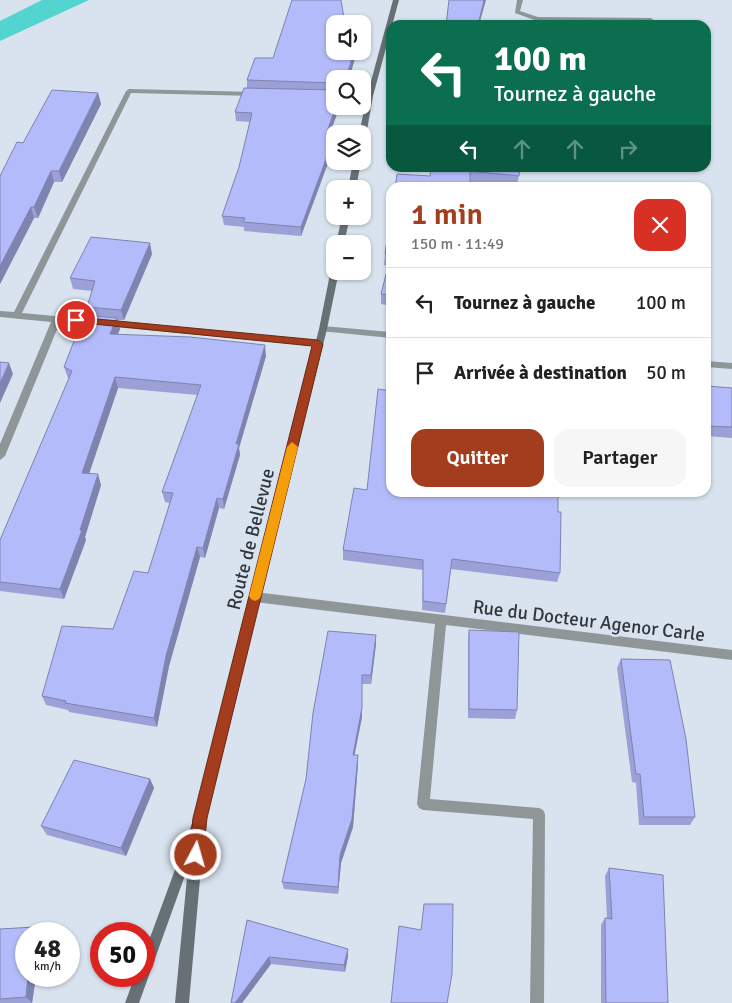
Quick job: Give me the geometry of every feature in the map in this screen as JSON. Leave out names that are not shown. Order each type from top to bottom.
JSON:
[{"type":"main road","points":[[390,20],[396,0]]},
{"type":"main road","points":[[371,80],[386,32]]},
{"type":"main road","name":"Route de Bellevue","points":[[155,942],[200,818],[333,280]]},
{"type":"main road","name":"Route de Bellevue","points":[[182,1003],[200,818]]},
{"type":"main road","points":[[132,1003],[138,987]]},
{"type":"street","points":[[520,0],[517,12],[537,18],[651,20]]},
{"type":"street","points":[[17,315],[129,91],[266,94]]},
{"type":"street","points":[[0,314],[318,344]]},
{"type":"street","points":[[0,456],[57,318]]},
{"type":"street","points":[[322,329],[386,335]]},
{"type":"street","points":[[711,364],[732,366]]},
{"type":"street","name":"Rue du Docteur Agenor Carle","points":[[255,597],[732,655]]},
{"type":"street","points":[[441,619],[423,804],[539,814],[537,1003]]},
{"type":"shaded area","points":[[42,0],[89,0],[0,41],[0,21]]},
{"type":"building","points":[[292,0],[341,0],[344,15],[326,15],[326,60],[351,60],[349,70],[326,70],[326,83],[247,80],[255,58],[273,58]]},
{"type":"building","points":[[449,0],[484,0],[479,20],[447,20]]},
{"type":"building","points":[[244,88],[326,90],[326,115],[333,115],[329,125],[326,125],[326,159],[301,227],[243,222],[245,218],[222,216],[239,167],[252,113],[235,112]]},
{"type":"building","points":[[52,90],[98,93],[59,171],[51,171],[34,207],[31,207],[0,266],[0,176],[17,142],[23,143]]},
{"type":"building","points":[[430,172],[470,172],[470,182],[396,182],[397,174],[430,176]]},
{"type":"building","points":[[480,172],[520,172],[519,176]]},
{"type":"building","points":[[91,237],[150,243],[121,310],[87,307],[95,281],[70,278]]},
{"type":"building","points":[[386,274],[386,294],[381,294]]},
{"type":"building","points":[[84,315],[117,318],[110,334],[190,337],[265,345],[236,444],[239,444],[223,499],[217,498],[203,548],[197,547],[166,656],[154,718],[65,703],[66,701],[42,696],[62,626],[113,629],[134,571],[148,573],[173,493],[162,492],[201,385],[115,377],[82,473],[98,474],[80,530],[82,530],[60,589],[0,582],[0,540],[72,371],[64,367]]},
{"type":"building","points":[[0,362],[9,363],[0,383]]},
{"type":"building","points":[[711,386],[732,388],[732,427],[711,426]]},
{"type":"building","points":[[378,389],[386,390],[386,497],[558,497],[558,512],[561,512],[560,573],[452,559],[446,604],[423,601],[423,560],[343,550],[354,488],[367,490]]},
{"type":"building","points":[[469,630],[519,632],[517,710],[469,709]]},
{"type":"building","points":[[328,631],[376,635],[371,675],[362,675],[362,708],[353,755],[358,755],[352,819],[340,855],[338,887],[282,882],[306,779],[313,713]]},
{"type":"building","points":[[621,659],[670,660],[686,739],[695,817],[644,817],[640,774],[636,774]]},
{"type":"building","points":[[74,760],[150,779],[121,848],[41,826]]},
{"type":"building","points":[[609,868],[663,875],[668,1003],[606,1003],[605,918],[612,919]]},
{"type":"building","points":[[424,904],[453,904],[452,974],[447,1003],[391,1003],[399,926],[421,930]]},
{"type":"building","points":[[247,920],[348,949],[344,965],[269,957],[235,1003],[231,1003]]},
{"type":"building","points":[[15,928],[15,987],[27,987],[26,997],[0,999],[0,929]]},
{"type":"slow traffic","points":[[255,596],[292,447]]},
{"type":"route","points":[[76,320],[318,344],[200,818],[196,855]]}]
